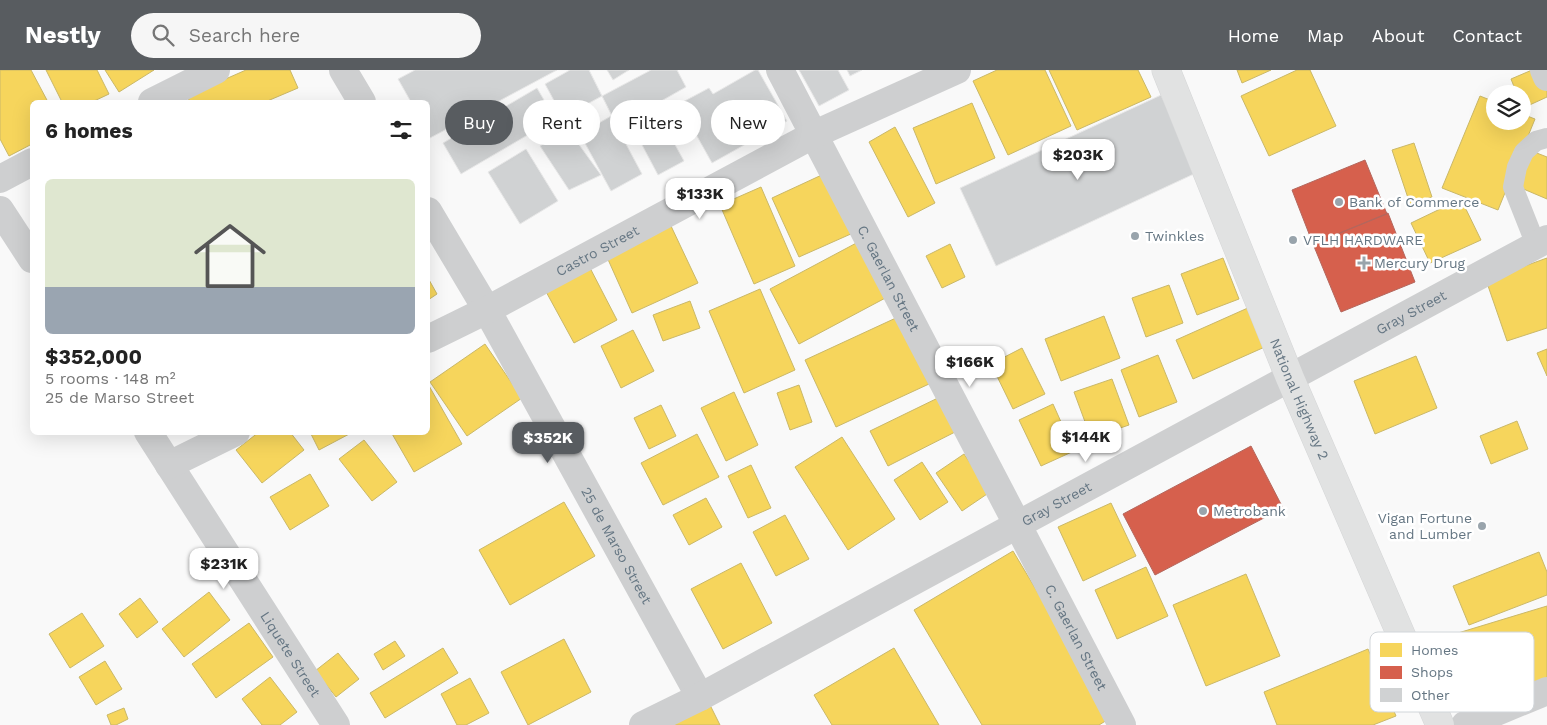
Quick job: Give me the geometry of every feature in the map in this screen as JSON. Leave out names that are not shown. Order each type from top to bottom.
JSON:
[{"type":"main road","name":"National Highway 2","points":[[1166,70],[1290,378],[1400,632]]},
{"type":"main road","name":"National Highway 2","points":[[1434,712],[1440,725]]},
{"type":"street","points":[[156,100],[216,70]]},
{"type":"street","points":[[343,70],[361,100]]},
{"type":"street","name":"C. Gaerlan Street","points":[[780,70],[1122,725]]},
{"type":"street","name":"Castro Street","points":[[430,338],[487,310],[815,134],[957,70]]},
{"type":"street","points":[[1544,70],[1547,77]]},
{"type":"street","points":[[0,179],[30,163]]},
{"type":"street","points":[[0,210],[30,256]]},
{"type":"street","name":"25 de Marso Street","points":[[430,214],[487,310],[700,697]]},
{"type":"street","name":"Gray Street","points":[[643,725],[700,697],[1541,242]]},
{"type":"street","name":"Liquete Street","points":[[150,435],[336,725]]},
{"type":"street","points":[[170,465],[230,435]]},
{"type":"street","points":[[1534,696],[1547,691]]},
{"type":"street","points":[[1465,725],[1496,712]]},
{"type":"lane","points":[[1541,242],[1513,187],[1517,167],[1524,152],[1536,141],[1547,138]]},
{"type":"building: Homes","points":[[0,70],[31,70],[47,100],[30,100],[30,145],[9,156],[0,139]]},
{"type":"building: Homes","points":[[46,70],[97,70],[109,94],[96,100],[61,100]]},
{"type":"building: Homes","points":[[105,70],[154,70],[119,92]]},
{"type":"building: Homes","points":[[246,70],[290,70],[298,88],[270,100],[189,100],[187,96]]},
{"type":"building: Homes","points":[[997,70],[1045,70],[1071,126],[1008,155],[973,81]]},
{"type":"building: Homes","points":[[1049,70],[1138,70],[1151,97],[1077,130]]},
{"type":"building: Homes","points":[[1237,70],[1271,70],[1242,83]]},
{"type":"building: Homes","points":[[1297,70],[1310,70],[1336,126],[1269,156],[1241,96]]},
{"type":"building: Homes","points":[[1532,70],[1547,87],[1547,97],[1531,104],[1531,85],[1513,85],[1511,79]]},
{"type":"building: Homes","points":[[1480,96],[1486,98],[1486,130],[1531,130],[1498,210],[1442,188]]},
{"type":"building: Homes","points":[[972,103],[995,158],[936,184],[913,128]]},
{"type":"building: Homes","points":[[1531,117],[1535,119],[1531,129]]},
{"type":"building: Homes","points":[[895,127],[935,203],[908,217],[869,142]]},
{"type":"building: Homes","points":[[1414,143],[1432,197],[1410,204],[1392,150]]},
{"type":"building: Homes","points":[[1529,150],[1547,157],[1547,199],[1514,185]]},
{"type":"building: Homes","points":[[826,173],[853,233],[799,257],[772,198]]},
{"type":"building: Homes","points":[[761,187],[795,266],[754,284],[720,205]]},
{"type":"building: Homes","points":[[1461,199],[1481,240],[1430,263],[1411,223]]},
{"type":"building: Homes","points":[[671,226],[698,283],[632,313],[606,255]]},
{"type":"building: Homes","points":[[862,240],[891,295],[799,344],[770,289]]},
{"type":"building: Homes","points":[[950,244],[965,277],[942,288],[926,256]]},
{"type":"building: Homes","points":[[1223,258],[1239,299],[1197,315],[1181,274]]},
{"type":"building: Homes","points":[[1547,258],[1547,328],[1507,341],[1486,280]]},
{"type":"building: Homes","points":[[588,264],[617,320],[574,343],[544,288]]},
{"type":"building: Homes","points":[[430,282],[437,294],[430,299]]},
{"type":"building: Homes","points":[[1169,285],[1183,323],[1146,337],[1132,298]]},
{"type":"building: Homes","points":[[760,289],[795,370],[744,393],[709,311]]},
{"type":"building: Homes","points":[[690,301],[700,328],[663,341],[653,315]]},
{"type":"building: Homes","points":[[1250,307],[1267,346],[1193,379],[1176,340]]},
{"type":"building: Homes","points":[[1104,316],[1120,358],[1061,381],[1045,339]]},
{"type":"building: Homes","points":[[898,317],[929,384],[836,427],[805,360]]},
{"type":"building: Homes","points":[[633,330],[654,371],[621,388],[601,346]]},
{"type":"building: Homes","points":[[485,344],[522,398],[467,436],[430,382]]},
{"type":"building: Homes","points":[[1022,348],[1045,394],[1013,409],[991,364]]},
{"type":"building: Homes","points":[[1547,349],[1547,376],[1537,353]]},
{"type":"building: Homes","points":[[1158,355],[1177,402],[1139,417],[1121,370]]},
{"type":"building: Homes","points":[[1416,356],[1437,408],[1375,434],[1354,381]]},
{"type":"building: Homes","points":[[1112,379],[1129,425],[1091,438],[1074,392]]},
{"type":"building: Homes","points":[[799,385],[812,422],[790,430],[777,393]]},
{"type":"building: Homes","points":[[430,388],[462,444],[414,472],[393,435],[430,435]]},
{"type":"building: Homes","points":[[734,392],[758,445],[726,461],[701,408]]},
{"type":"building: Homes","points":[[944,395],[961,429],[888,466],[870,431]]},
{"type":"building: Homes","points":[[1053,404],[1074,451],[1041,466],[1019,420]]},
{"type":"building: Homes","points":[[661,405],[676,436],[649,449],[634,418]]},
{"type":"building: Homes","points":[[1517,421],[1528,449],[1491,464],[1480,436]]},
{"type":"building: Homes","points":[[697,434],[719,477],[663,505],[641,463]]},
{"type":"building: Homes","points":[[255,435],[292,435],[304,450],[262,483],[236,450]]},
{"type":"building: Homes","points":[[312,435],[347,435],[319,450]]},
{"type":"building: Homes","points":[[842,437],[895,519],[848,550],[795,467]]},
{"type":"building: Homes","points":[[364,440],[397,482],[372,501],[339,459]]},
{"type":"building: Homes","points":[[964,454],[990,492],[962,511],[936,473]]},
{"type":"building: Homes","points":[[922,462],[948,502],[920,520],[894,480]]},
{"type":"building: Homes","points":[[751,465],[771,508],[748,518],[728,476]]},
{"type":"building: Homes","points":[[310,474],[329,506],[290,530],[270,497]]},
{"type":"building: Homes","points":[[706,498],[722,527],[689,545],[673,515]]},
{"type":"building: Homes","points":[[564,502],[595,556],[510,605],[479,550]]},
{"type":"building: Homes","points":[[1111,503],[1136,556],[1083,581],[1058,527]]},
{"type":"building: Homes","points":[[785,515],[809,559],[776,576],[753,532]]},
{"type":"building: Homes","points":[[1013,551],[1112,717],[1099,725],[982,725],[914,610]]},
{"type":"building: Homes","points":[[1539,552],[1547,572],[1547,595],[1469,625],[1453,586]]},
{"type":"building: Homes","points":[[741,563],[772,623],[723,649],[691,589]]},
{"type":"building: Homes","points":[[1146,567],[1168,616],[1117,639],[1095,590]]},
{"type":"building: Homes","points":[[1246,574],[1280,656],[1206,686],[1173,605]]},
{"type":"building: Homes","points":[[209,592],[230,620],[184,657],[162,629]]},
{"type":"building: Homes","points":[[140,598],[158,622],[137,638],[119,614]]},
{"type":"building: Homes","points":[[1547,606],[1547,678],[1534,682],[1534,632],[1461,632]]},
{"type":"building: Homes","points":[[82,613],[104,646],[70,668],[49,634]]},
{"type":"building: Homes","points":[[249,623],[273,657],[216,698],[192,664]]},
{"type":"building: Homes","points":[[564,639],[591,692],[528,725],[501,672]]},
{"type":"building: Homes","points":[[395,641],[405,656],[383,670],[374,654]]},
{"type":"building: Homes","points":[[443,648],[458,673],[385,718],[370,693]]},
{"type":"building: Homes","points":[[894,648],[939,725],[832,725],[814,695]]},
{"type":"building: Homes","points":[[1368,649],[1370,654],[1370,712],[1394,712],[1396,716],[1373,725],[1277,725],[1264,692]]},
{"type":"building: Homes","points":[[338,653],[359,679],[336,697],[315,671]]},
{"type":"building: Homes","points":[[105,661],[122,689],[96,705],[79,677]]},
{"type":"building: Homes","points":[[270,677],[297,712],[280,725],[262,725],[242,699]]},
{"type":"building: Homes","points":[[470,678],[489,713],[466,725],[457,725],[441,694]]},
{"type":"building: Homes","points":[[709,703],[720,725],[669,725]]},
{"type":"building: Homes","points":[[124,708],[128,719],[116,725],[111,725],[107,715]]},
{"type":"building: Shops","name":"Bank of Commerce","points":[[1365,160],[1387,214],[1313,244],[1292,190]]},
{"type":"building: Shops","name":"Mercury Drug","points":[[1388,213],[1415,282],[1341,312],[1313,244]]},
{"type":"building: Shops","name":"Metrobank","points":[[1251,446],[1283,508],[1155,575],[1123,514]]},
{"type":"building: Other","points":[[415,70],[557,70],[501,100],[445,100],[445,130],[430,138],[430,100],[410,100],[398,79]]},
{"type":"building: Other","points":[[570,70],[589,70],[602,96],[595,100],[554,100],[545,84]]},
{"type":"building: Other","points":[[607,70],[629,70],[613,80]]},
{"type":"building: Other","points":[[651,70],[677,70],[686,87],[663,100],[610,100],[610,112],[602,96]]},
{"type":"building: Other","points":[[758,70],[775,100],[711,100],[711,145],[744,145],[712,163],[701,143],[701,100],[686,100],[709,88],[713,94]]},
{"type":"building: Other","points":[[799,70],[838,70],[849,90],[819,106]]},
{"type":"building: Other","points":[[847,70],[862,70],[850,76]]},
{"type":"building: Other","points":[[537,88],[544,100],[523,100],[523,138],[513,144],[513,102]]},
{"type":"building: Other","points":[[1161,95],[1196,173],[996,266],[960,188]]},
{"type":"building: Other","points":[[610,117],[610,145],[626,145],[642,174],[611,191],[586,145],[600,145],[600,122]]},
{"type":"building: Other","points":[[445,142],[445,145],[511,145],[461,174],[443,143]]},
{"type":"building: Other","points":[[579,145],[601,175],[569,190],[540,146]]},
{"type":"building: Other","points":[[642,145],[675,145],[684,161],[658,175]]},
{"type":"building: Other","points":[[526,149],[558,201],[520,224],[488,172]]},
{"type":"place","name":"Bank of Commerce","points":[[1339,202]]},
{"type":"place","name":"Twinkles","points":[[1135,236]]},
{"type":"place","name":"VFLH HARDWARE","points":[[1293,240]]},
{"type":"place","name":"Mercury Drug","points":[[1364,263]]},
{"type":"place","name":"Metrobank","points":[[1203,511]]},
{"type":"place","name":"Vigan Fortune and Lumber","points":[[1482,526]]}]
